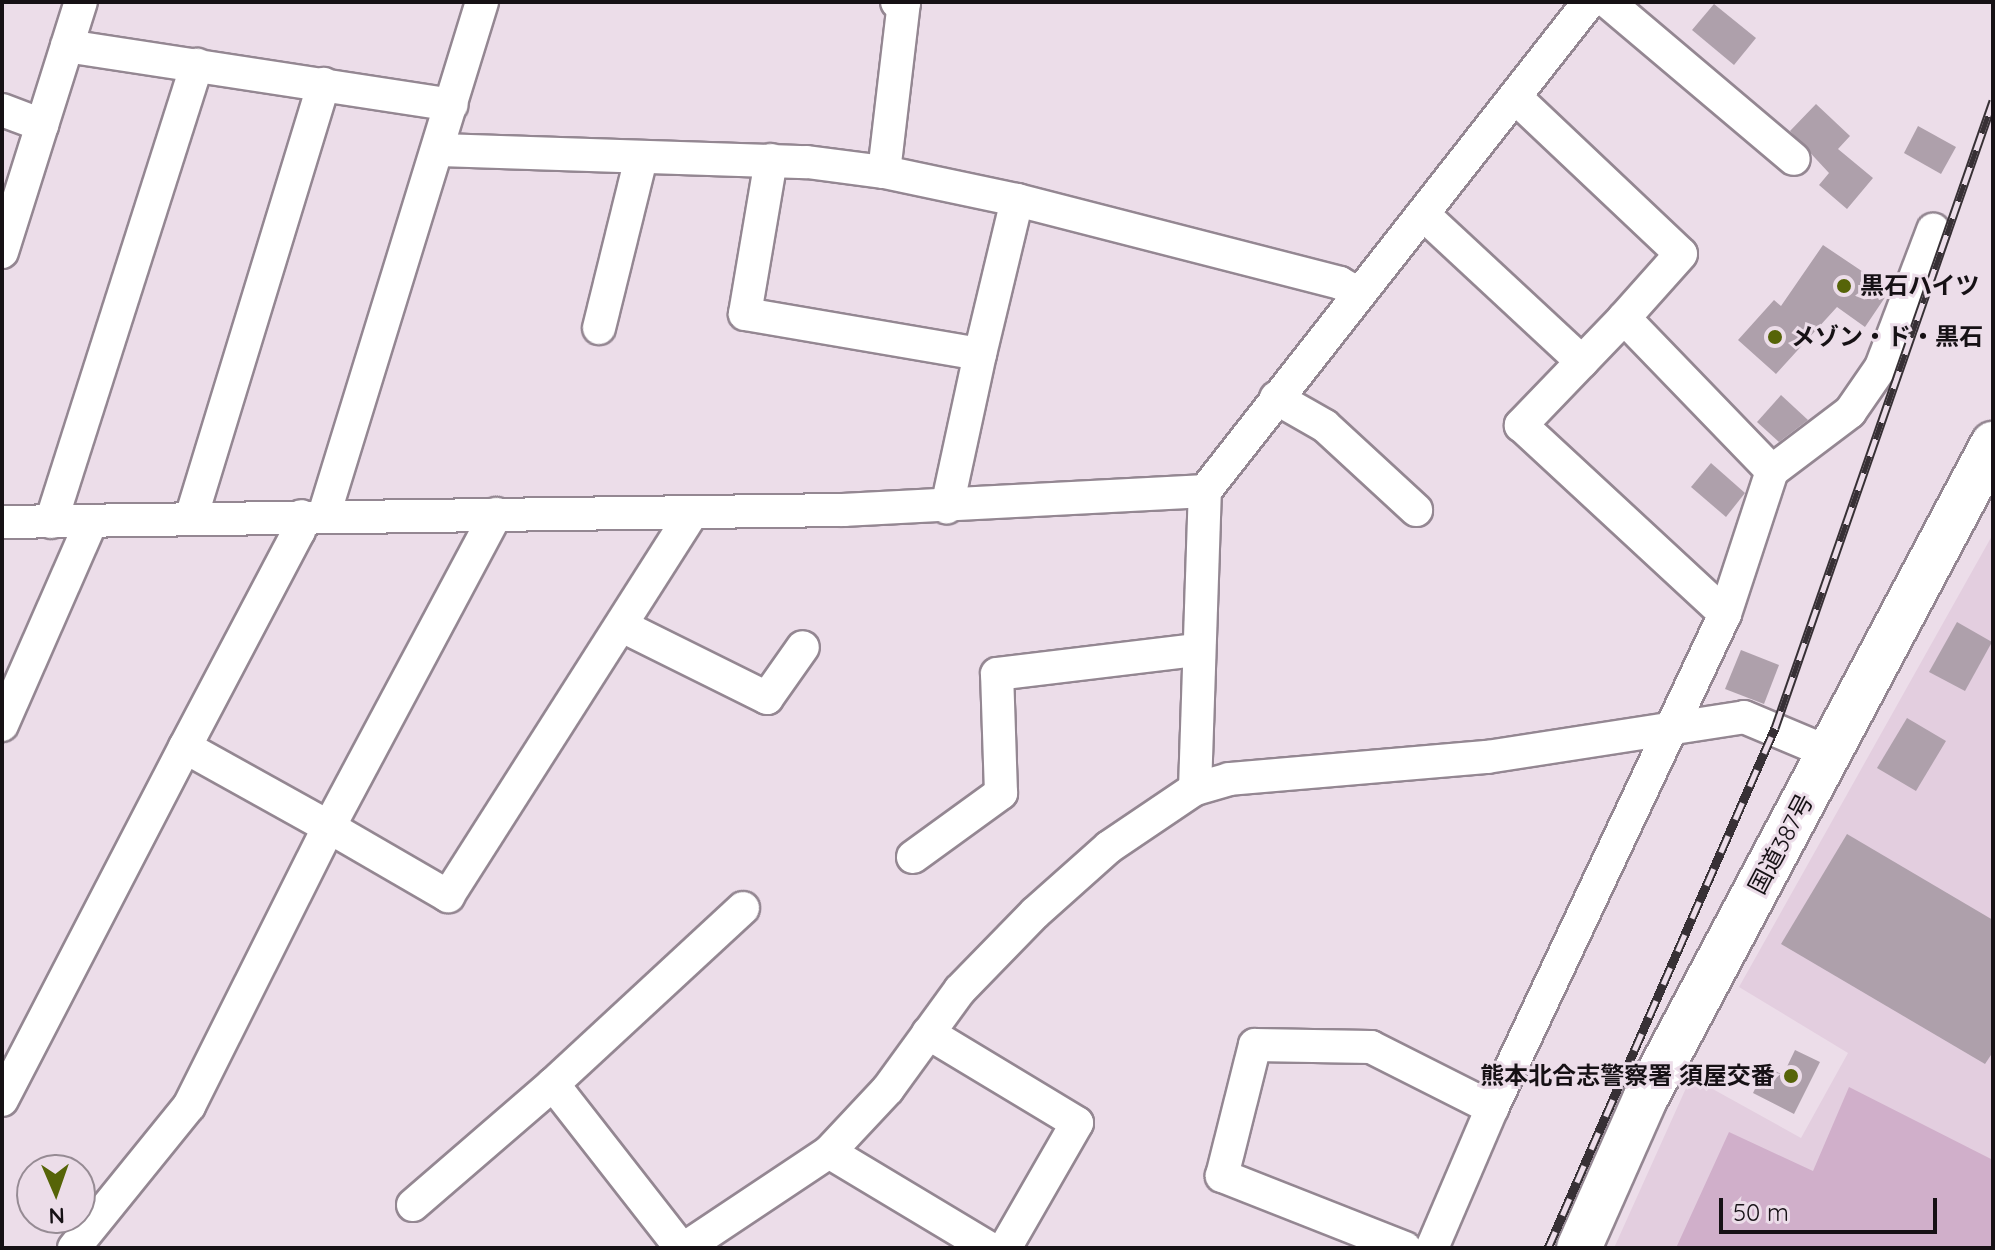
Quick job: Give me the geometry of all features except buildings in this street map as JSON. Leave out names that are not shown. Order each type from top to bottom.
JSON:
[{"type":"highway","name":"国道387号","points":[[1579,1248],[1645,1099],[1993,444]]},
{"type":"street","points":[[2,252],[81,2]]},
{"type":"street","points":[[2,1100],[299,531],[312,515],[440,150],[482,2]]},
{"type":"street","points":[[884,172],[902,2]]},
{"type":"street","points":[[1195,789],[1196,650],[1205,491],[1589,2]]},
{"type":"street","points":[[1608,2],[1794,159]]},
{"type":"street","points":[[67,46],[452,105]]},
{"type":"street","points":[[51,522],[197,65]]},
{"type":"street","points":[[191,518],[324,84]]},
{"type":"street","points":[[1515,97],[1681,254],[1521,425],[1725,614]]},
{"type":"street","points":[[2,110],[42,125]]},
{"type":"street","points":[[440,150],[771,160],[884,172],[1017,200],[1340,283],[1359,294]]},
{"type":"street","points":[[599,328],[641,158]]},
{"type":"street","points":[[771,160],[745,314],[980,354]]},
{"type":"street","points":[[947,507],[1017,200]]},
{"type":"street","points":[[1423,214],[1582,362]]},
{"type":"street","points":[[1432,1248],[1492,1108],[1725,614],[1772,471],[1850,412],[1881,367],[1933,230]]},
{"type":"street","points":[[1624,318],[1772,471]]},
{"type":"street","points":[[1276,398],[1325,426],[1416,510]]},
{"type":"street","points":[[2,522],[947,507],[1205,491]]},
{"type":"street","points":[[185,747],[448,896],[692,513]]},
{"type":"street","points":[[74,1248],[189,1106],[329,827],[496,514]]},
{"type":"street","points":[[2,725],[91,522]]},
{"type":"street","points":[[622,626],[767,698],[803,647]]},
{"type":"street","points":[[913,857],[1001,793],[997,674],[1196,650]]},
{"type":"street","points":[[553,1084],[683,1248],[829,1152],[928,1033],[1035,913],[1109,847],[1195,789],[1744,717],[1830,753]]},
{"type":"street","points":[[413,1205],[553,1084],[743,908]]},
{"type":"street","points":[[928,1033],[1077,1123],[1005,1248]]},
{"type":"street","points":[[1405,1248],[1222,1176],[1255,1045],[1371,1047],[1492,1108]]},
{"type":"street","points":[[829,1152],[989,1248]]},
{"type":"shaded area","points":[[1993,534],[1993,1248],[1614,1248],[1691,1077],[1801,1138],[1848,1053],[1739,987]]},
{"type":"shaded area","points":[[1849,1087],[1993,1160],[1993,1248],[1676,1248],[1729,1132],[1813,1171]]},
{"type":"railway","points":[[1548,1248],[1775,728],[1993,101]]},
{"type":"place","name":"黒石ハイツ","points":[[1844,286]]},
{"type":"place","name":"メゾン・ド・黒石","points":[[1775,337]]},
{"type":"place","name":"熊本北合志警察署 須屋交番","points":[[1791,1076]]}]
